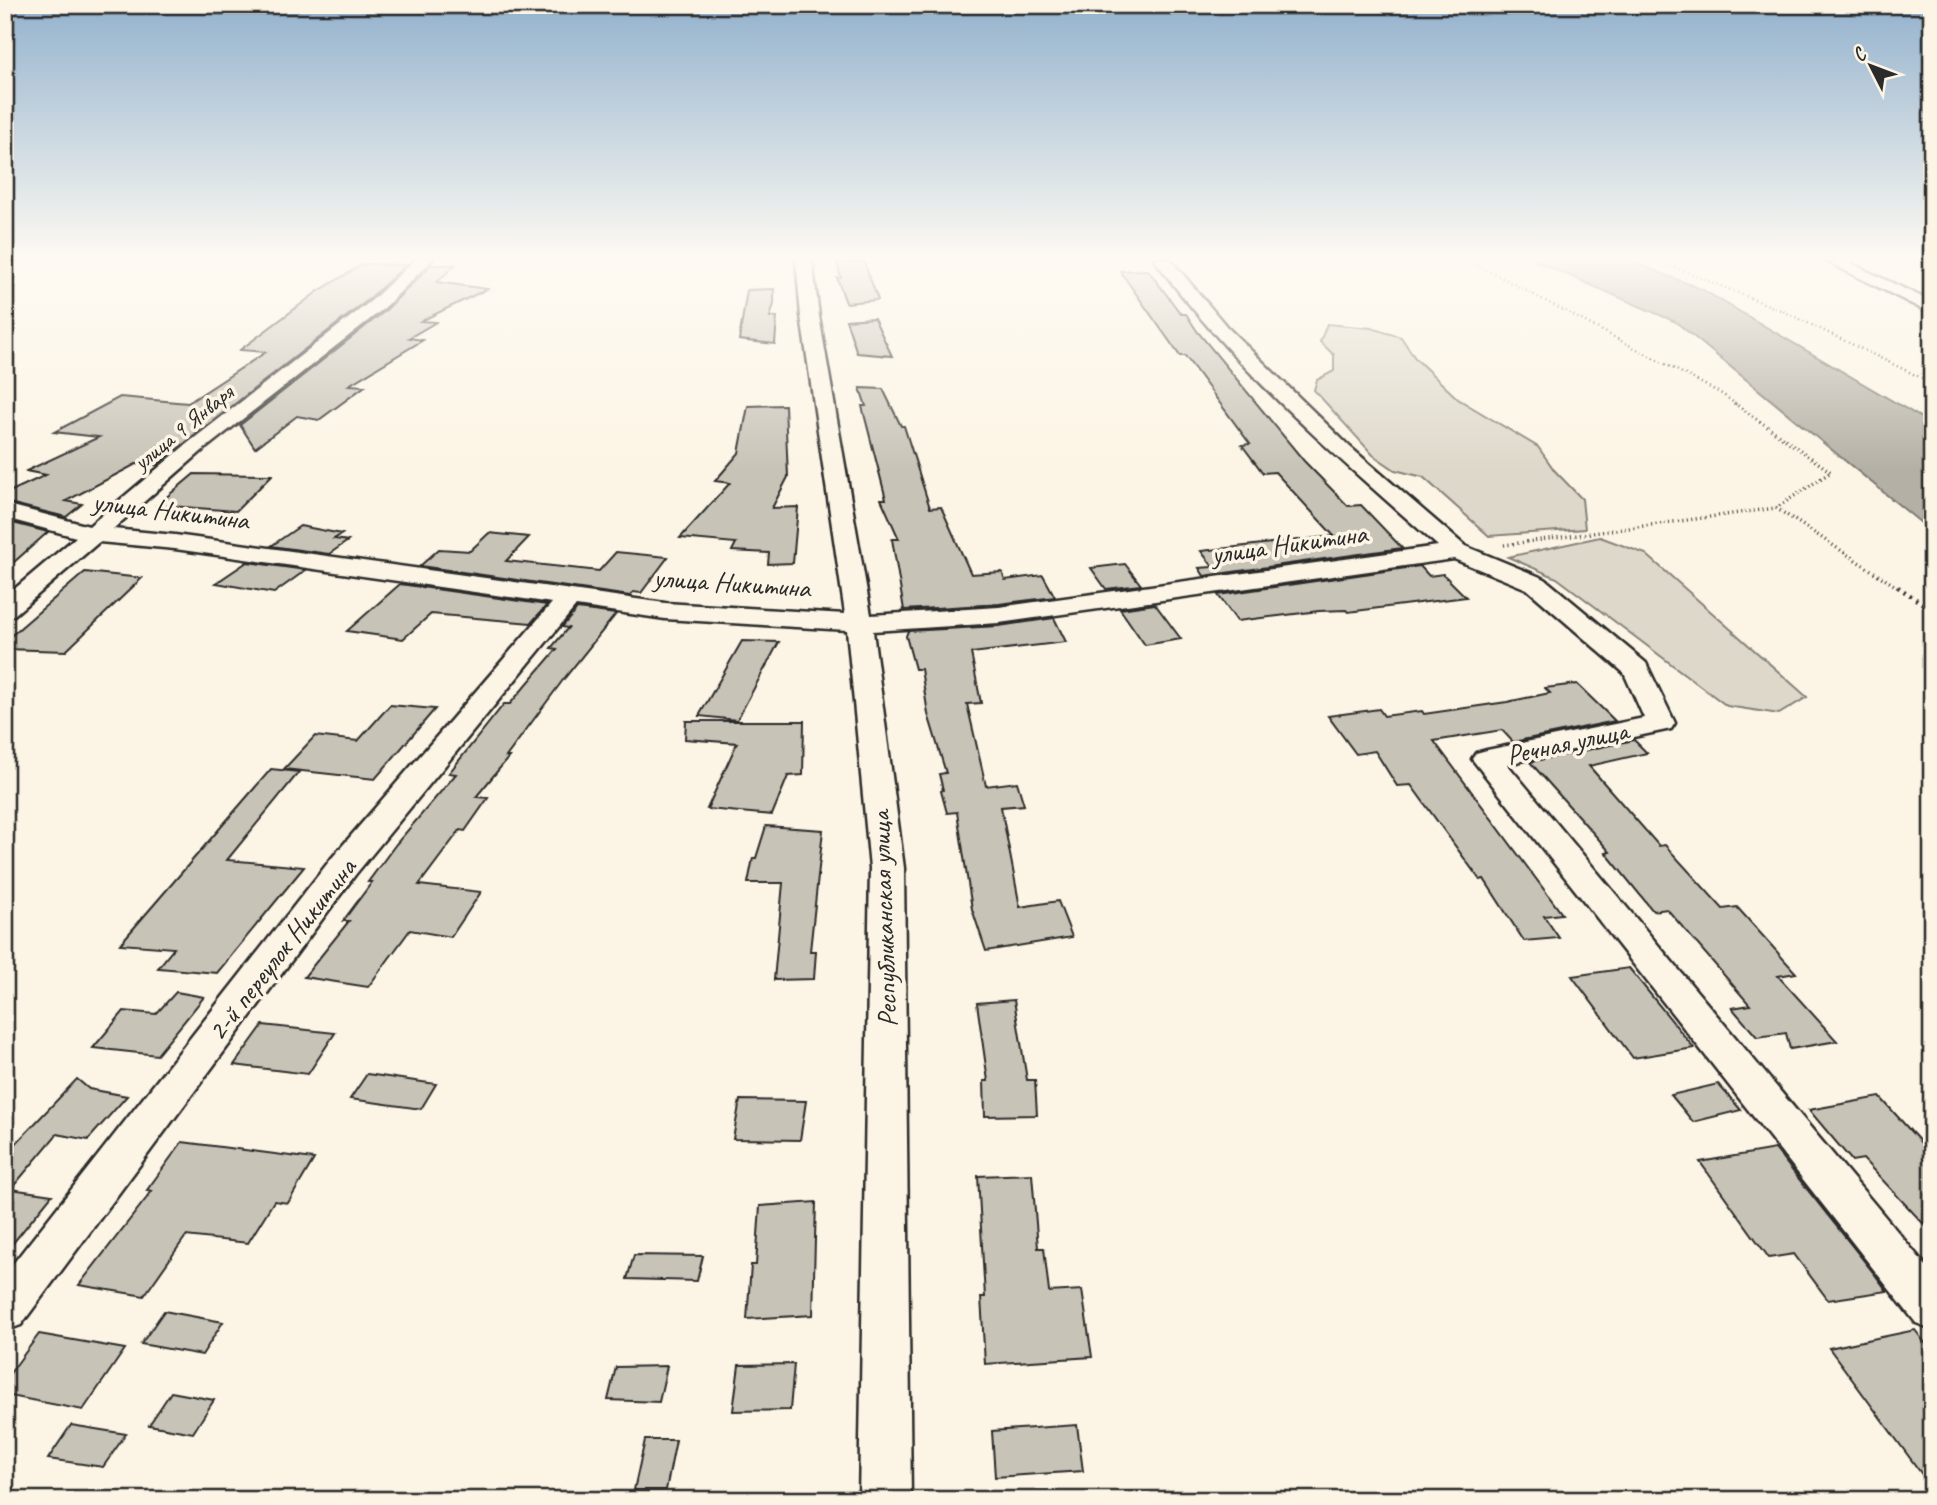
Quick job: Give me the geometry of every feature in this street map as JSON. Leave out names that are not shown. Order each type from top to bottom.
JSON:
[{"type":"street","name":"улица 9 Января","points":[[5,610],[195,447],[346,329]]},
{"type":"street","name":"Республиканская улица","points":[[814,329],[844,542],[859,623],[887,868],[885,1500]]},
{"type":"street","name":"Речная улица","points":[[1220,329],[1343,451],[1457,551],[1536,584],[1636,669],[1661,723],[1487,759],[1932,1307]]},
{"type":"street","name":"улица Никитина","points":[[5,511],[91,534],[175,542],[665,611],[859,623],[916,622],[999,615],[1457,551]]},
{"type":"street","name":"2-й переулок Никитина","points":[[5,1310],[343,866],[489,690],[570,598]]},
{"type":"path","points":[[1457,551],[1776,508],[1831,472],[1722,394],[1599,329]]},
{"type":"path","points":[[1821,329],[1932,383]]},
{"type":"path","points":[[1776,508],[1926,606]]},
{"type":"shaded area","points":[[1325,329],[1375,329],[1401,337],[1415,358],[1458,399],[1538,447],[1555,471],[1582,499],[1585,529],[1489,536],[1423,477],[1395,470],[1373,455],[1314,390],[1317,380],[1334,371],[1334,355],[1320,342]]},
{"type":"shaded area","points":[[1685,329],[1770,329],[1932,424],[1932,532]]},
{"type":"shaded area","points":[[1600,537],[1646,554],[1807,697],[1779,714],[1727,706],[1557,578],[1508,557]]},
{"type":"building","points":[[268,329],[330,329],[157,465],[136,464],[66,501],[82,504],[66,517],[5,502],[5,494],[46,475],[26,471],[99,437],[54,432],[120,397],[188,403],[266,352],[240,350]]},
{"type":"building","points":[[362,329],[424,329],[409,338],[423,340],[349,385],[365,386],[319,420],[297,416],[255,448],[240,425]]},
{"type":"building","points":[[741,329],[776,329],[775,344],[739,340]]},
{"type":"building","points":[[849,329],[879,329],[892,356],[857,353]]},
{"type":"building","points":[[1161,329],[1196,329],[1304,461],[1348,506],[1361,505],[1402,548],[1204,576],[1199,568],[1213,567],[1201,551],[1334,536],[1275,472],[1263,473],[1242,445],[1250,444],[1185,356],[1180,356]]},
{"type":"building","points":[[860,388],[883,389],[901,426],[904,426],[930,508],[941,507],[971,574],[1002,572],[1005,580],[1043,575],[1055,597],[999,604],[904,610],[892,539],[899,539],[881,499],[886,499],[862,406],[866,406]]},
{"type":"building","points":[[785,405],[788,477],[772,508],[798,507],[793,563],[768,564],[769,553],[732,551],[736,543],[680,538],[730,483],[715,481],[739,453],[748,406]]},
{"type":"building","points":[[194,474],[272,475],[236,511],[157,505]]},
{"type":"building","points":[[5,521],[48,532],[5,570]]},
{"type":"building","points":[[300,526],[342,534],[334,539],[348,541],[329,554],[271,546]]},
{"type":"building","points":[[489,533],[529,537],[506,561],[599,571],[616,552],[668,557],[641,593],[633,592],[630,596],[420,566],[439,549],[470,551]]},
{"type":"building","points":[[247,562],[306,570],[274,593],[216,583]]},
{"type":"building","points":[[1125,564],[1141,585],[1106,589],[1091,568]]},
{"type":"building","points":[[1420,566],[1429,576],[1443,574],[1466,597],[1348,612],[1319,611],[1237,621],[1218,595]]},
{"type":"building","points":[[85,572],[142,578],[66,651],[5,649],[5,641]]},
{"type":"building","points":[[400,584],[547,605],[531,623],[431,614],[403,639],[347,631]]},
{"type":"building","points":[[1155,604],[1181,639],[1145,645],[1120,609]]},
{"type":"building","points":[[577,609],[616,614],[476,797],[488,798],[465,831],[460,830],[419,885],[481,892],[451,937],[410,930],[368,987],[304,977],[349,921],[343,921],[396,844],[456,774],[449,773],[504,704],[510,704],[557,649],[551,648],[568,628],[562,627]]},
{"type":"building","points":[[1054,618],[1066,642],[971,653],[981,703],[967,704],[986,786],[1017,782],[1024,805],[1001,807],[1020,907],[1058,901],[1072,937],[986,951],[972,909],[957,812],[947,813],[941,791],[943,790],[939,774],[946,773],[928,714],[921,669],[915,669],[906,636],[908,631],[999,626]]},
{"type":"building","points":[[742,641],[779,642],[737,720],[699,716]]},
{"type":"building","points":[[1577,684],[1615,721],[1513,742],[1502,730],[1434,741],[1562,914],[1544,916],[1559,938],[1524,941],[1484,879],[1480,880],[1411,785],[1397,786],[1375,751],[1356,754],[1328,716],[1379,709],[1384,716],[1422,711],[1424,714],[1507,702],[1550,693],[1545,688]]},
{"type":"building","points":[[390,705],[435,709],[375,779],[284,769],[315,736],[358,741]]},
{"type":"building","points":[[686,721],[804,721],[803,775],[788,776],[772,815],[707,809],[737,743],[685,739]]},
{"type":"building","points":[[1634,740],[1647,753],[1589,766],[1659,846],[1665,845],[1723,909],[1737,907],[1796,973],[1778,976],[1837,1041],[1790,1049],[1786,1033],[1757,1037],[1732,1008],[1750,1005],[1667,909],[1653,911],[1606,853],[1610,852],[1530,762]]},
{"type":"building","points":[[271,769],[299,772],[227,860],[304,867],[217,973],[158,968],[174,948],[120,944]]},
{"type":"building","points":[[766,826],[823,830],[810,951],[816,951],[814,979],[774,980],[783,883],[748,883],[753,858],[756,858]]},
{"type":"building","points":[[1629,968],[1694,1048],[1633,1058],[1572,976]]},
{"type":"building","points":[[176,992],[204,997],[157,1055],[93,1048],[124,1011],[156,1014]]},
{"type":"building","points":[[1014,1000],[1027,1080],[1035,1080],[1037,1115],[985,1116],[984,1081],[988,1081],[977,1003]]},
{"type":"building","points":[[263,1025],[335,1033],[308,1074],[234,1065]]},
{"type":"building","points":[[367,1074],[436,1084],[421,1109],[350,1099]]},
{"type":"building","points":[[77,1079],[89,1089],[127,1096],[88,1140],[57,1134],[11,1189],[52,1195],[5,1253],[5,1155]]},
{"type":"building","points":[[1718,1084],[1741,1110],[1693,1122],[1671,1095]]},
{"type":"building","points":[[1880,1097],[1932,1155],[1932,1233],[1863,1159],[1852,1161],[1809,1110]]},
{"type":"building","points":[[740,1100],[806,1101],[800,1140],[733,1139]]},
{"type":"building","points":[[182,1142],[314,1159],[288,1203],[274,1201],[248,1243],[186,1236],[144,1296],[79,1285],[152,1191],[147,1190]]},
{"type":"building","points":[[1775,1149],[1887,1291],[1828,1300],[1794,1254],[1769,1258],[1700,1162]]},
{"type":"building","points":[[1032,1174],[1038,1248],[1044,1248],[1049,1292],[1082,1290],[1092,1357],[985,1364],[981,1297],[985,1297],[978,1176]]},
{"type":"building","points":[[816,1202],[813,1315],[747,1319],[751,1265],[756,1265],[760,1206]]},
{"type":"building","points":[[634,1255],[703,1256],[697,1281],[627,1279]]},
{"type":"building","points":[[164,1311],[223,1322],[202,1355],[141,1344]]},
{"type":"building","points":[[1915,1330],[1932,1352],[1932,1488],[1829,1348]]},
{"type":"building","points":[[39,1334],[125,1349],[83,1410],[5,1395],[5,1380]]},
{"type":"building","points":[[794,1364],[790,1410],[733,1411],[739,1365]]},
{"type":"building","points":[[667,1366],[659,1402],[608,1400],[616,1367]]},
{"type":"building","points":[[171,1392],[214,1400],[193,1433],[149,1425]]},
{"type":"building","points":[[71,1425],[126,1434],[103,1467],[48,1459]]},
{"type":"building","points":[[1077,1425],[1083,1471],[995,1477],[992,1431]]},
{"type":"building","points":[[645,1440],[676,1440],[666,1490],[634,1490]]}]
